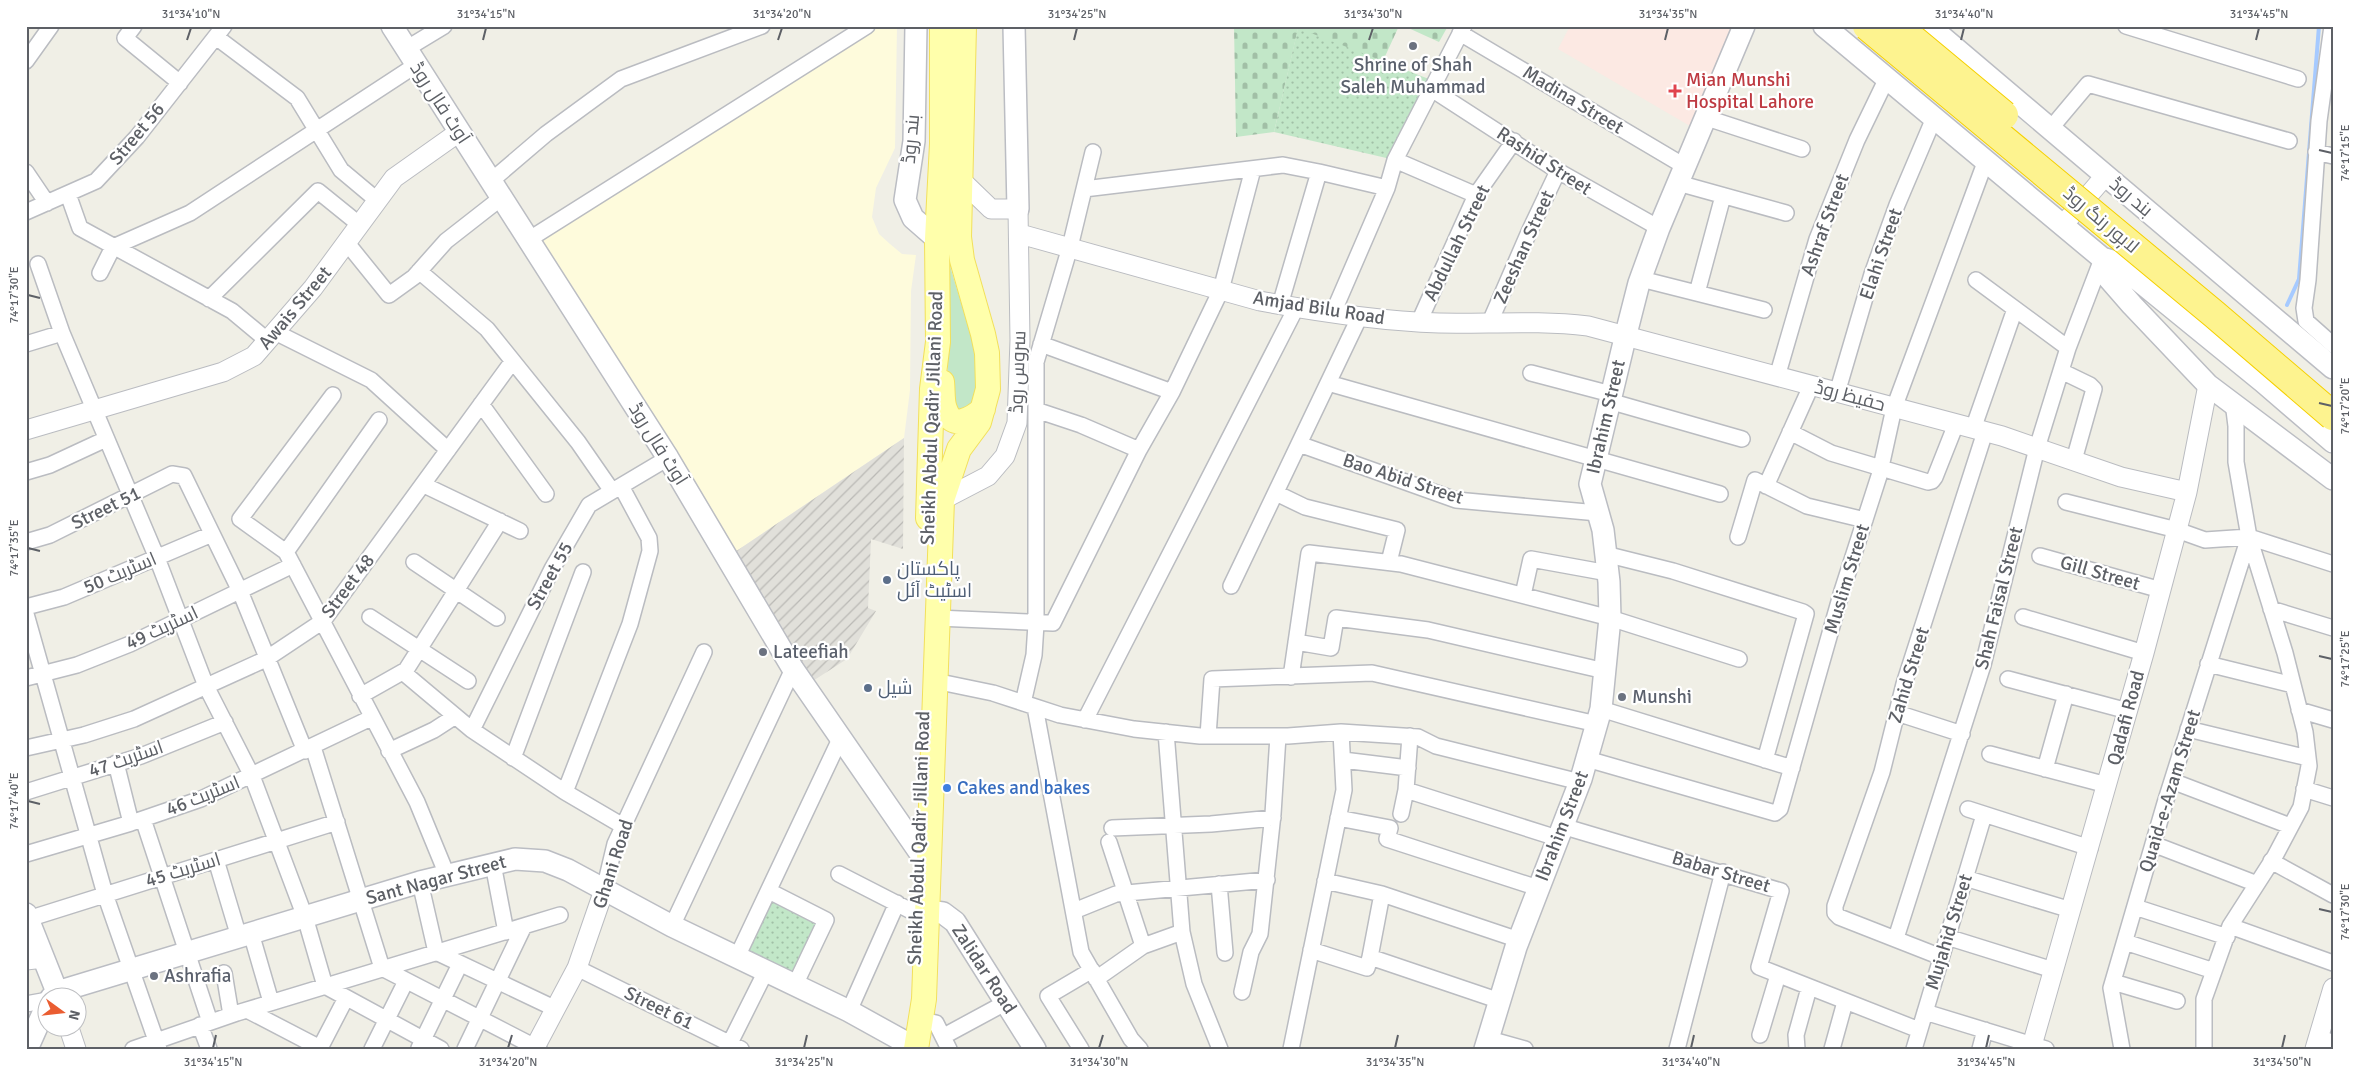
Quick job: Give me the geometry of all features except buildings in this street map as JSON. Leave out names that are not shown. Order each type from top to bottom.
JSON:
[{"type":"highway","name":"لاہور رنگ روڈ","points":[[1867,26],[2214,314],[2333,416]]},
{"type":"highway","name":"لاہور رنگ روڈ","points":[[1897,26],[2333,392]]},
{"type":"main road","name":"آوٹ فال روڈ","points":[[392,26],[668,458],[793,669],[925,853]]},
{"type":"main road","name":"بند روڈ","points":[[916,26],[914,140],[906,200],[913,218],[937,239]]},
{"type":"main road","name":"Sheikh Abdul Qadir Jillani Road","points":[[925,853],[930,416],[938,342],[937,239],[942,144],[942,26]]},
{"type":"main road","name":"Sheikh Abdul Qadir Jillani Road","points":[[908,1046],[914,999],[916,910],[925,853],[942,500],[959,449],[979,422],[988,389],[987,353],[962,260],[960,237],[964,26]]},
{"type":"main road","points":[[1014,26],[1018,208]]},
{"type":"main road","name":"Ibrahim Street","points":[[1487,1044],[1519,940],[1580,782],[1599,717],[1610,618],[1606,564],[1598,513],[1590,484],[1626,334],[1641,279],[1658,228],[1744,26]]},
{"type":"main road","points":[[1824,26],[2102,258],[2116,262],[2262,380],[2333,442]]},
{"type":"main road","name":"بند روڈ","points":[[1929,26],[2333,368]]},
{"type":"main road","points":[[2102,258],[2105,274],[2208,384],[2333,479]]},
{"type":"main road","points":[[938,342],[944,409],[950,417],[958,422],[970,420],[983,409]]},
{"type":"main road","name":"Sant Nagar Street","points":[[79,988],[130,969],[420,882],[515,859],[545,861],[568,870],[672,926],[849,1011],[908,1046]]},
{"type":"main road","name":"Sheikh Abdul Qadir Jillani Road","points":[[908,1046],[922,1020],[916,910]]},
{"type":"main road","name":"Zalidar Road","points":[[916,910],[943,913],[955,922],[1035,1049]]},
{"type":"main road","points":[[27,916],[31,960],[46,988]]},
{"type":"main road","points":[[29,1040],[38,1024]]},
{"type":"street","points":[[26,61],[51,26]]},
{"type":"street","points":[[134,26],[124,38],[180,83]]},
{"type":"street","points":[[100,273],[113,247],[190,213],[317,130],[411,57],[444,26]]},
{"type":"street","points":[[347,243],[389,295],[419,271],[546,134],[621,79],[762,26]]},
{"type":"street","points":[[528,240],[867,26]]},
{"type":"street","points":[[2126,26],[2298,79]]},
{"type":"street","points":[[2332,26],[2328,94],[2316,152],[2308,280],[2304,308],[2306,320],[2333,345]]},
{"type":"street","points":[[1333,313],[1387,188],[1395,160],[1433,90],[1462,30]]},
{"type":"street","name":"Madina Street","points":[[1462,30],[1682,175],[1723,196],[1786,214]]},
{"type":"street","points":[[220,32],[297,98],[341,170],[378,201]]},
{"type":"street","name":"Street 56","points":[[26,212],[96,181],[137,137],[220,32]]},
{"type":"street","name":"Ashraf Street","points":[[1777,377],[1817,239],[1857,140],[1887,78]]},
{"type":"street","points":[[2051,128],[2088,84],[2289,141]]},
{"type":"street","name":"Rashid Street","points":[[1433,90],[1558,171],[1658,228]]},
{"type":"street","points":[[1704,117],[1802,149]]},
{"type":"street","name":"Elahi Street","points":[[1837,393],[1872,274],[1897,205],[1934,118]]},
{"type":"street","name":"Awais Street","points":[[27,427],[94,410],[223,372],[254,356],[347,243],[394,178],[459,132]]},
{"type":"street","name":"Abdullah Street","points":[[1419,322],[1476,195],[1514,141]]},
{"type":"street","points":[[1093,152],[1070,247],[1036,362],[1036,624],[1029,705],[1082,952],[1131,1039],[1140,1049]]},
{"type":"street","points":[[2316,152],[2333,156]]},
{"type":"street","points":[[1395,160],[1476,195]]},
{"type":"street","name":"Muslim Street","points":[[1587,759],[1775,813],[1780,809],[1881,469],[1894,408],[1986,160]]},
{"type":"street","points":[[1084,189],[1283,165],[1387,188]]},
{"type":"street","points":[[937,618],[1036,624],[1054,623],[1139,450],[1172,392],[1222,290],[1252,169]]},
{"type":"street","name":"Zeeshan Street","points":[[1490,322],[1558,171]]},
{"type":"street","points":[[26,172],[47,202]]},
{"type":"street","points":[[1085,720],[1288,306],[1319,172]]},
{"type":"street","points":[[2063,225],[2106,176]]},
{"type":"street","points":[[962,181],[991,209],[998,211],[1018,208]]},
{"type":"street","points":[[209,299],[318,191],[360,225]]},
{"type":"street","points":[[68,194],[80,228],[232,311],[271,336],[371,380],[448,450]]},
{"type":"street","points":[[1697,293],[1723,196]]},
{"type":"street","name":"سروس روڈ","points":[[942,500],[988,476],[1005,456],[1017,423],[1020,340],[1020,234],[1018,208]]},
{"type":"street","name":"Amjad Bilu Road","points":[[1020,234],[1222,290],[1288,306],[1419,322],[1556,322],[1626,334]]},
{"type":"street","name":"Shah Faisal Street","points":[[1896,938],[1926,837],[1962,734],[1983,665],[2037,448],[2068,348],[2102,258]]},
{"type":"street","points":[[38,264],[62,334],[157,558],[206,686],[252,776],[305,917],[325,986],[387,1020],[421,1044],[441,1049]]},
{"type":"street","points":[[419,271],[487,329],[616,489],[649,538],[650,551],[630,624],[565,792]]},
{"type":"street","points":[[1641,279],[1764,310]]},
{"type":"street","points":[[1976,280],[2068,348]]},
{"type":"street","name":"Zahid Street","points":[[1896,938],[1839,916],[1835,912],[1835,906],[1882,772],[1971,428],[2015,309]]},
{"type":"street","points":[[1232,586],[1360,316]]},
{"type":"street","points":[[26,344],[62,334]]},
{"type":"street","name":"حفیظ روڈ","points":[[1626,334],[1777,377],[1971,428],[2074,460],[2121,477],[2187,492]]},
{"type":"street","points":[[1042,344],[1172,392]]},
{"type":"street","name":"Street 48","points":[[26,748],[84,735],[134,719],[266,658],[323,621],[512,362]]},
{"type":"street","points":[[2061,371],[2090,385],[2094,389],[2074,460]]},
{"type":"street","points":[[1531,373],[1742,438]]},
{"type":"street","points":[[1328,384],[1720,494]]},
{"type":"street","name":"Qadafi Road","points":[[2036,1047],[2053,970],[2090,848],[2187,492],[2208,384]]},
{"type":"street","points":[[1766,486],[1811,386]]},
{"type":"street","points":[[333,395],[240,519],[290,559],[417,802],[447,876]]},
{"type":"street","points":[[2204,1049],[2204,999],[2228,932],[2301,807],[2309,766],[2305,732],[2293,685],[2249,537],[2236,462],[2236,426],[2233,402]]},
{"type":"street","points":[[481,404],[546,494]]},
{"type":"street","points":[[1036,410],[1081,425],[1139,450]]},
{"type":"street","points":[[290,559],[379,420]]},
{"type":"street","points":[[1790,432],[1831,453],[1881,469],[1932,481],[1971,428]]},
{"type":"street","points":[[26,472],[50,465],[106,439]]},
{"type":"street","name":"Bao Abid Street","points":[[1299,444],[1456,500],[1598,513]]},
{"type":"street","name":"Street 55","points":[[472,730],[552,569],[589,505],[668,458]]},
{"type":"street","name":"Street 51","points":[[26,542],[50,535],[172,474],[184,476],[212,534]]},
{"type":"street","points":[[1738,537],[1755,480],[1807,506],[1865,520]]},
{"type":"street","points":[[424,484],[520,531]]},
{"type":"street","points":[[1276,494],[1305,507],[1397,530],[1390,562]]},
{"type":"street","points":[[2066,502],[2177,530],[2205,540],[2249,537],[2333,564]]},
{"type":"street","points":[[360,696],[404,673],[500,521]]},
{"type":"street","points":[[212,534],[240,591],[266,658],[309,749],[337,822],[382,968],[536,1048]]},
{"type":"street","name":"اسٹریٹ 50","points":[[26,607],[64,597],[212,534]]},
{"type":"street","name":"Quaid-e-Azam Street","points":[[2122,1049],[2111,988],[2188,728],[2249,537]]},
{"type":"street","points":[[1291,677],[1309,554],[1390,562],[1610,618],[1739,659]]},
{"type":"street","name":"Gill Street","points":[[2040,556],[2160,590]]},
{"type":"street","name":"اسٹریٹ 49","points":[[26,678],[85,662],[130,644],[240,591],[290,559]]},
{"type":"street","points":[[1523,595],[1531,559],[1606,564],[1673,571],[1806,614],[1765,760]]},
{"type":"street","points":[[414,562],[497,618]]},
{"type":"street","points":[[513,758],[583,572]]},
{"type":"street","points":[[2271,609],[2333,628]]},
{"type":"street","points":[[26,614],[106,894],[130,969],[158,1044]]},
{"type":"street","points":[[370,617],[419,651],[468,681]]},
{"type":"street","points":[[2023,617],[2144,653]]},
{"type":"street","points":[[1296,642],[1332,648],[1336,618],[1428,630],[1605,671]]},
{"type":"street","name":"Ghani Road","points":[[536,1048],[577,968],[604,890],[615,844],[704,652]]},
{"type":"street","points":[[2208,664],[2293,685]]},
{"type":"street","points":[[672,926],[793,669]]},
{"type":"street","points":[[404,673],[454,717],[472,730],[565,792],[623,826]]},
{"type":"street","points":[[1208,736],[1212,680],[1372,673],[1599,717],[1792,768]]},
{"type":"street","points":[[2008,679],[2128,711]]},
{"type":"street","points":[[934,681],[961,685],[1085,720],[1166,732],[1208,736],[1278,736],[1341,732],[1418,737],[1436,746],[1580,782]]},
{"type":"street","points":[[2046,769],[2066,694]]},
{"type":"street","points":[[2299,710],[2333,720]]},
{"type":"street","points":[[1897,713],[1962,734]]},
{"type":"street","points":[[389,750],[434,730],[454,717]]},
{"type":"street","name":"اسٹریٹ 46","points":[[26,854],[137,821],[201,799],[372,718]]},
{"type":"street","name":"اسٹریٹ 47","points":[[26,792],[141,756],[225,722]]},
{"type":"street","points":[[2188,728],[2308,758]]},
{"type":"street","points":[[1166,732],[1182,932],[1194,984],[1220,1049]]},
{"type":"street","points":[[1291,1049],[1344,790],[1341,732]]},
{"type":"street","points":[[1242,992],[1251,952],[1260,934],[1273,818],[1278,736]]},
{"type":"street","points":[[1400,814],[1406,790],[1410,736]]},
{"type":"street","points":[[737,957],[841,737]]},
{"type":"street","points":[[1990,754],[2107,785]]},
{"type":"street","points":[[1342,760],[1408,768]]},
{"type":"street","points":[[116,763],[137,821],[163,876],[188,952],[205,1023],[209,1049]]},
{"type":"street","points":[[2172,781],[2290,826]]},
{"type":"street","points":[[2304,789],[2333,798]]},
{"type":"street","name":"Babar Street","points":[[1406,790],[1560,832],[1724,872],[1781,891],[1759,967],[1919,1030]]},
{"type":"street","points":[[1968,809],[2090,848]]},
{"type":"street","name":"Mujahid Street","points":[[1914,1049],[1984,815]]},
{"type":"street","points":[[1143,946],[1124,893],[1111,835],[1174,825],[1273,818]]},
{"type":"street","points":[[1338,818],[1390,828],[1386,839],[1538,888]]},
{"type":"street","name":"اسٹریٹ 45","points":[[27,916],[106,894],[337,822]]},
{"type":"street","points":[[2153,844],[2257,884]]},
{"type":"street","points":[[216,860],[271,1002]]},
{"type":"street","points":[[2271,861],[2333,895]]},
{"type":"street","points":[[493,864],[506,932]]},
{"type":"street","points":[[1677,1049],[1724,872]]},
{"type":"street","points":[[840,874],[916,910],[849,1011]]},
{"type":"street","points":[[1965,878],[2071,910]]},
{"type":"street","points":[[1074,911],[1116,894],[1267,880]]},
{"type":"street","points":[[1325,881],[1382,894],[1519,940]]},
{"type":"street","points":[[420,882],[436,952]]},
{"type":"street","points":[[1219,884],[1225,953]]},
{"type":"street","points":[[769,891],[826,920],[795,985]]},
{"type":"street","points":[[1311,950],[1367,968],[1382,894]]},
{"type":"street","points":[[2135,906],[2333,962]]},
{"type":"street","points":[[133,1049],[158,1044],[205,1023],[271,1002],[560,915]]},
{"type":"street","points":[[465,1049],[524,926]]},
{"type":"street","points":[[1081,1049],[1048,996],[1094,974],[1143,946],[1182,932]]},
{"type":"street","points":[[1947,937],[2053,970]]},
{"type":"street","points":[[1896,938],[1941,957]]},
{"type":"street","points":[[2125,942],[2214,971]]},
{"type":"street","points":[[436,952],[556,1009]]},
{"type":"street","points":[[1370,957],[1500,1001]]},
{"type":"street","points":[[421,1044],[460,964]]},
{"type":"street","name":"Street 61","points":[[577,968],[733,1047]]},
{"type":"street","points":[[733,1047],[766,971]]},
{"type":"street","points":[[224,973],[231,1015]]},
{"type":"street","points":[[1760,1035],[1778,975]]},
{"type":"street","points":[[372,1049],[406,980]]},
{"type":"street","points":[[2113,982],[2177,1001]]},
{"type":"street","points":[[1797,1049],[1796,1035],[1809,988]]},
{"type":"street","points":[[2322,1043],[2333,988]]},
{"type":"street","points":[[247,1010],[321,1048],[346,998]]},
{"type":"street","points":[[922,1020],[936,1023],[947,1043],[1005,1002]]},
{"type":"street","points":[[1832,1049],[1846,1002]]},
{"type":"street","points":[[1925,1012],[2036,1047]]},
{"type":"street","points":[[1980,1049],[1986,1030]]},
{"type":"street","points":[[1487,1044],[1525,1049]]},
{"type":"shaded area","points":[[867,26],[897,26],[895,148],[876,188],[872,217],[879,234],[890,244],[902,254],[916,255],[911,291],[910,390],[904,438],[726,558],[528,240]]},
{"type":"shaded area","name":"Mian Munshi Hospital Lahore","points":[[1570,26],[1748,26],[1702,133],[1558,49]]},
{"type":"shaded area","points":[[904,438],[903,549],[871,539],[868,608],[876,611],[847,659],[805,686],[726,558]]},
{"type":"green space","points":[[1234,26],[1399,26],[1382,63],[1298,29],[1274,132],[1236,137]]},
{"type":"green space","points":[[1404,26],[1448,26],[1439,42]]},
{"type":"green space","points":[[1298,28],[1434,81],[1395,160],[1274,132]]},
{"type":"green space","points":[[947,214],[950,266],[975,349],[979,387],[970,410],[960,415],[949,396],[946,342]]},
{"type":"green space","points":[[769,891],[826,920],[795,985],[737,957]]},
{"type":"waterway","points":[[2287,305],[2299,279],[2319,26]]},
{"type":"place","name":"Shrine of Shah Saleh Muhammad","points":[[1413,46]]},
{"type":"place","name":"Mian Munshi Hospital Lahore","points":[[1675,91]]},
{"type":"place","name":"پاکستان اسٹیٹ آئل","points":[[887,580]]},
{"type":"place","name":"Lateefiah","points":[[763,652]]},
{"type":"place","name":"شیل","points":[[868,688]]},
{"type":"place","name":"Munshi","points":[[1622,697]]},
{"type":"place","name":"Cakes and bakes","points":[[947,788]]},
{"type":"place","name":"Ashrafia","points":[[154,976]]}]
